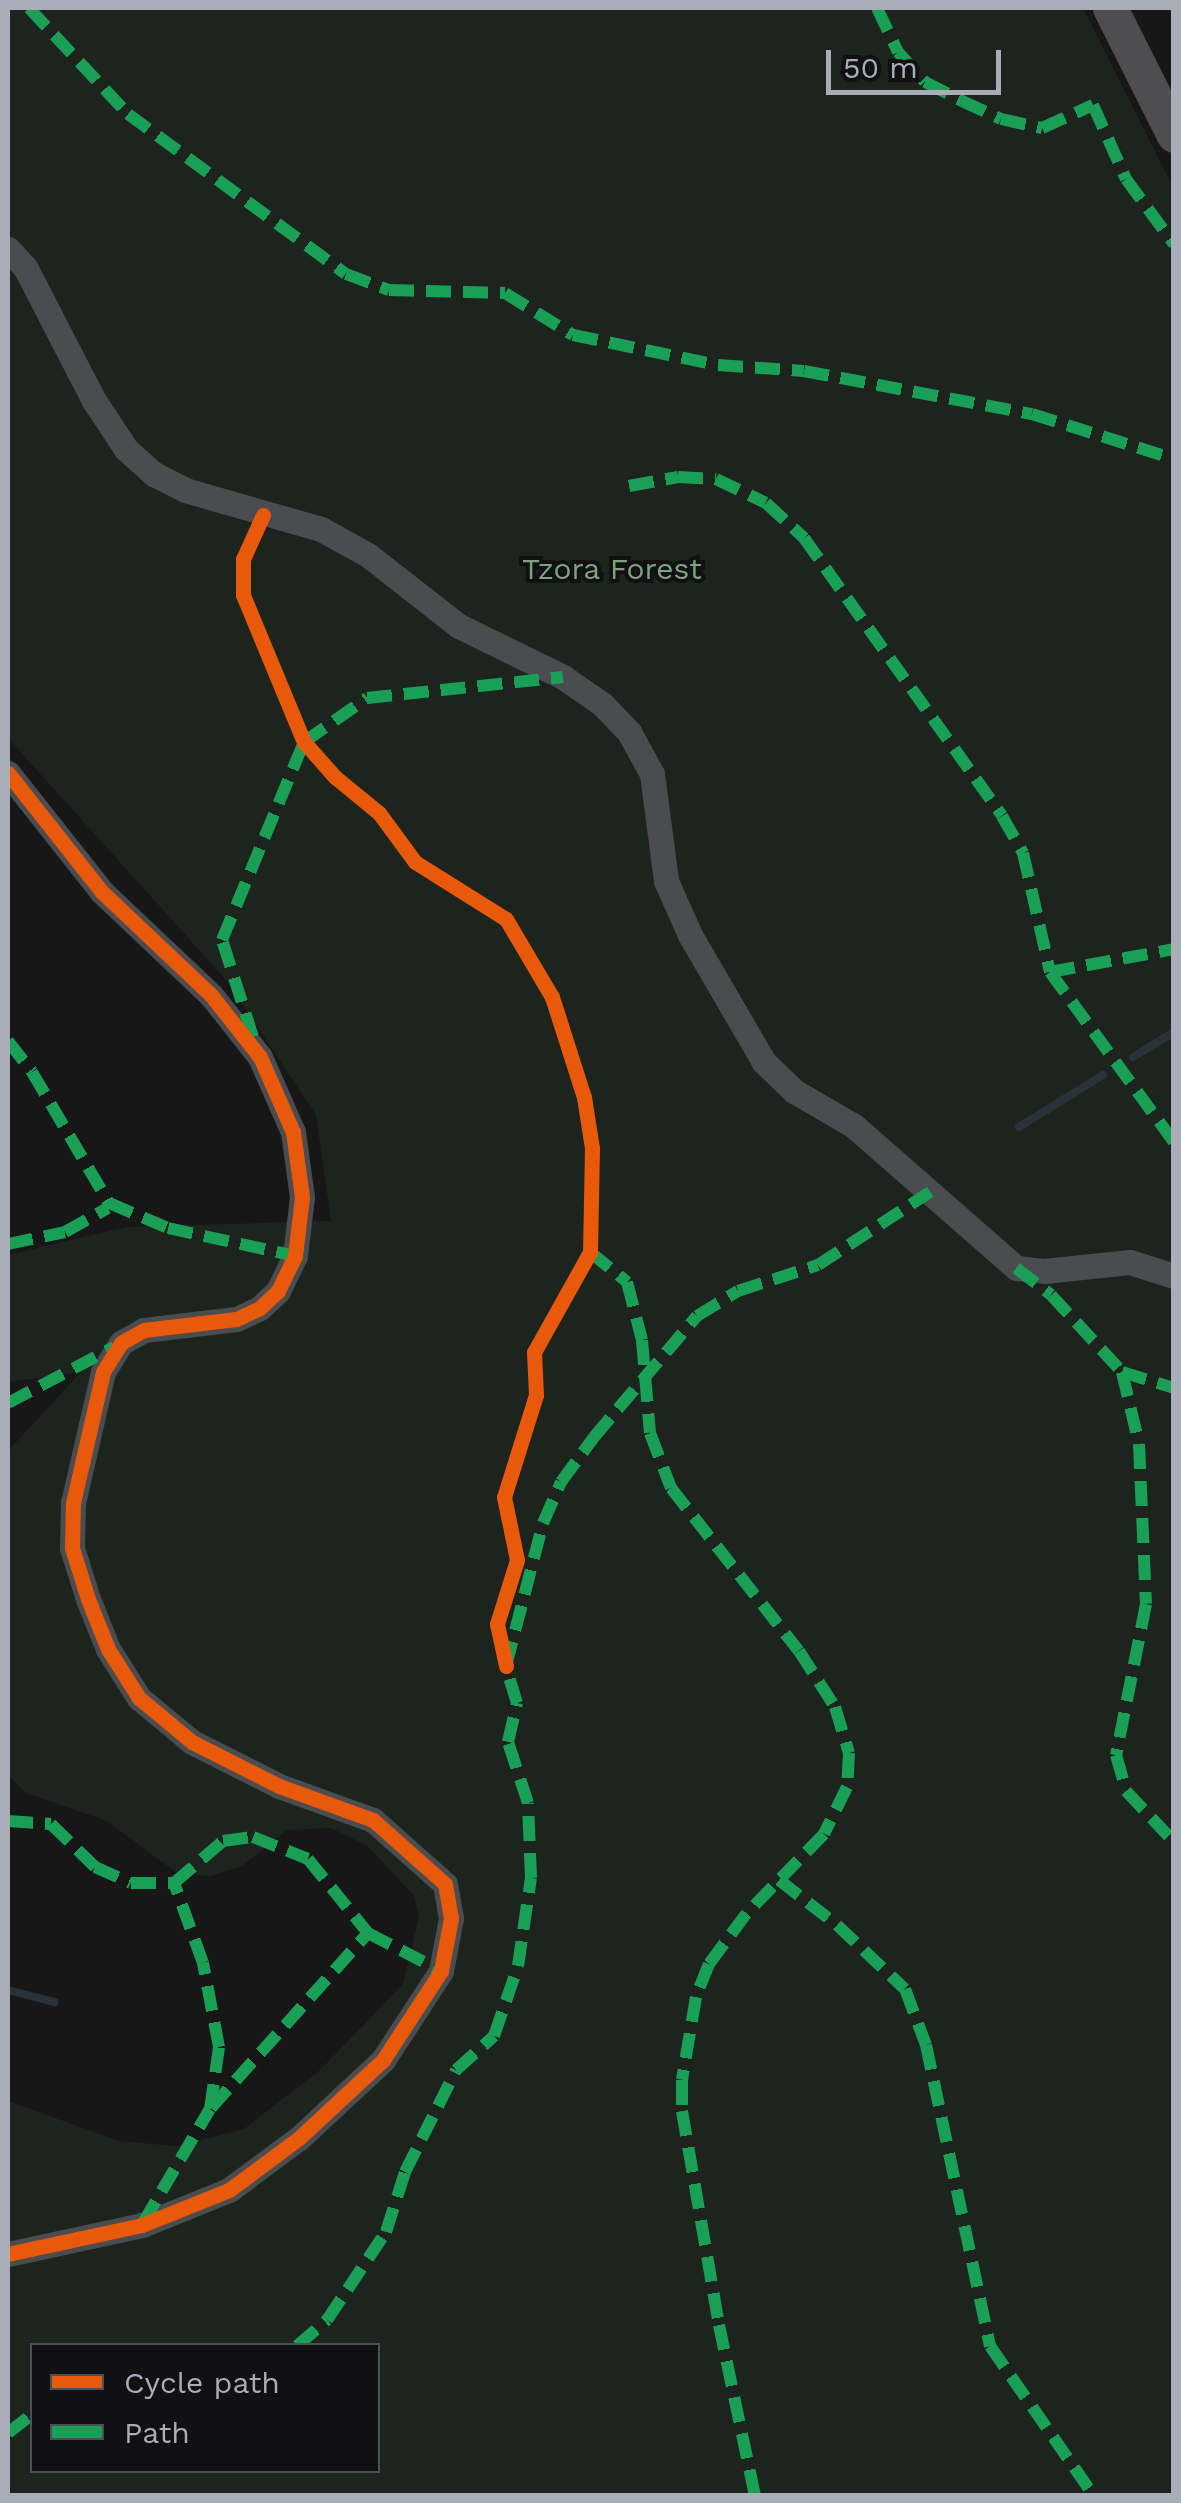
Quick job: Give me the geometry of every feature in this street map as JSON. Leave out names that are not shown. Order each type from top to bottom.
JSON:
[{"type":"highway","points":[[1110,8],[1174,135]]},
{"type":"street","points":[[8,249],[26,267],[93,399],[126,449],[154,474],[185,490],[321,529],[368,555],[458,626],[563,676],[602,704],[629,732],[652,774],[666,880],[690,935],[764,1062],[794,1091],[854,1126],[1016,1268],[1044,1272],[1130,1262],[1174,1276]]},
{"type":"street","points":[[8,774],[102,892],[211,995],[260,1058],[293,1132],[302,1197],[295,1256],[278,1291],[260,1308],[236,1319],[144,1330],[121,1343],[103,1372],[73,1503],[72,1548],[88,1599],[108,1649],[139,1698],[192,1742],[279,1786],[373,1820],[445,1884],[452,1918],[441,1971],[383,2060],[300,2138],[228,2190],[142,2225],[8,2254]]},
{"type":"green space","name":"Tzora Forest","points":[[8,8],[1083,8],[1174,189],[1173,2495],[8,2495],[8,2101],[119,2141],[176,2146],[244,2129],[320,2070],[403,1984],[419,1917],[414,1896],[368,1846],[331,1828],[287,1830],[242,1866],[210,1876],[177,1873],[107,1821],[26,1793],[8,1775],[8,1451],[81,1372],[8,1382],[8,1255],[126,1227],[331,1221],[316,1115],[227,981],[8,738]]},
{"type":"waterway","points":[[1133,1057],[1174,1032]]},
{"type":"waterway","points":[[1019,1127],[1103,1075]]},
{"type":"waterway","points":[[8,1990],[54,2002]]},
{"type":"marked path","points":[[29,8],[128,114],[346,274],[389,290],[505,293],[573,335],[718,365],[804,371],[1032,414],[1174,459]]},
{"type":"marked path","points":[[877,8],[898,52],[925,82],[1001,119],[1042,128],[1093,105],[1126,179],[1174,244]]},
{"type":"marked path","points":[[629,486],[678,477],[716,479],[766,503],[804,538],[1002,816],[1023,853],[1050,972],[1174,1142]]},
{"type":"marked path","points":[[253,1037],[222,940],[304,742],[367,698],[563,677]]},
{"type":"marked path","points":[[1050,972],[1174,949]]},
{"type":"marked path","points":[[8,1041],[32,1072],[109,1203],[168,1228],[295,1256]]},
{"type":"marked path","points":[[300,2343],[327,2320],[386,2232],[405,2172],[456,2070],[494,2036],[518,1966],[531,1878],[528,1803],[508,1742],[517,1703],[506,1666],[543,1523],[561,1482],[697,1316],[738,1291],[818,1265],[930,1192]]},
{"type":"marked path","points":[[8,1244],[65,1232],[108,1208],[109,1203]]},
{"type":"marked path","points":[[590,1252],[627,1282],[642,1340],[650,1433],[671,1488],[799,1651],[835,1707],[849,1753],[847,1787],[824,1834],[746,1914],[709,1964],[696,1997],[682,2080],[682,2111],[719,2325],[755,2496]]},
{"type":"marked path","points":[[1016,1268],[1051,1295],[1122,1372],[1139,1444],[1146,1604],[1116,1755],[1126,1791],[1174,1842]]},
{"type":"marked path","points":[[8,1403],[114,1347]]},
{"type":"marked path","points":[[1122,1372],[1174,1388]]},
{"type":"marked path","points":[[8,1821],[51,1824],[95,1867],[131,1883],[174,1883],[223,1841],[253,1837],[308,1859],[368,1933],[441,1971]]},
{"type":"marked path","points":[[779,1880],[837,1925],[905,1989],[926,2045],[990,2346],[1094,2496]]},
{"type":"marked path","points":[[143,2223],[210,2109],[219,2047],[203,1963],[174,1883]]},
{"type":"marked path","points":[[211,2108],[368,1933]]},
{"type":"marked path","points":[[8,2433],[30,2416]]},
{"type":"cycle path","points":[[263,515],[243,559],[243,595],[304,742],[335,777],[379,813],[415,862],[506,919],[552,997],[584,1097],[592,1148],[590,1252],[534,1352],[536,1395],[504,1497],[517,1560],[497,1624],[506,1666]]},
{"type":"cycle path","points":[[8,773],[102,892],[211,995],[260,1057],[293,1132],[302,1197],[295,1256],[278,1291],[260,1308],[236,1319],[144,1330],[121,1343],[103,1372],[73,1503],[72,1548],[88,1599],[108,1649],[139,1698],[192,1742],[279,1786],[373,1820],[445,1884],[451,1918],[441,1971],[383,2060],[299,2138],[229,2190],[142,2225],[8,2254]]}]
